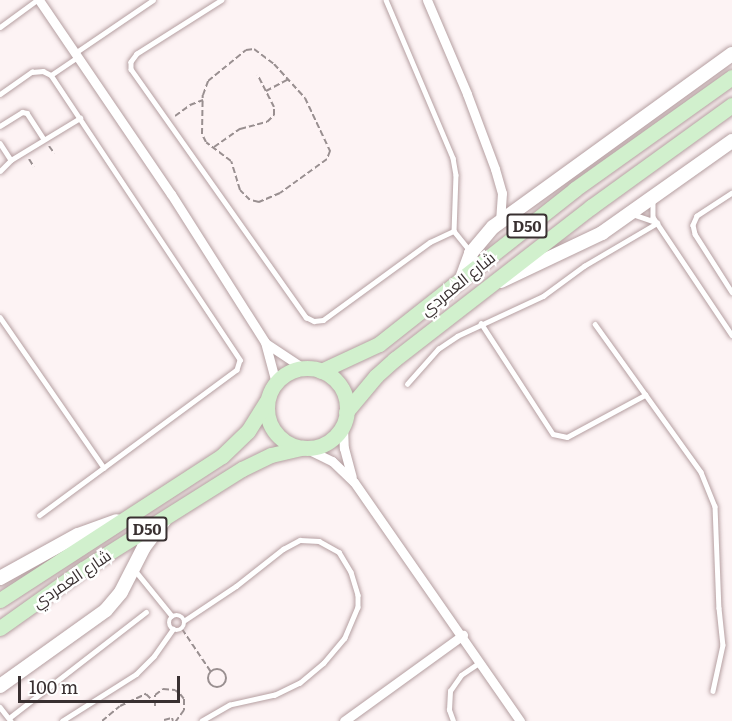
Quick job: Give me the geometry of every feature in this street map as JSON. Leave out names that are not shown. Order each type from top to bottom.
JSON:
[{"type":"main road","name":"شارع العمردي","points":[[321,371],[379,344],[575,189],[732,77]]},
{"type":"main road","name":"شارع العمردي","points":[[345,418],[376,376],[591,207],[732,105]]},
{"type":"main road","points":[[303,368],[321,371],[339,384],[345,398],[345,418],[328,442],[304,448],[286,443],[274,432],[267,417],[267,400],[276,383],[288,373],[303,368]]},
{"type":"main road","name":"شارع العمردي","points":[[0,600],[232,449],[252,426],[267,400]]},
{"type":"main road","name":"شارع العمردي","points":[[0,628],[83,569],[251,464],[281,452],[304,448]]},
{"type":"street","points":[[38,0],[171,194],[265,342],[276,383]]},
{"type":"street","points":[[427,0],[467,94],[502,193],[500,222]]},
{"type":"street","points":[[461,281],[471,253],[485,235],[500,222],[732,54]]},
{"type":"street","points":[[488,286],[588,241],[629,215],[732,141]]},
{"type":"street","points":[[502,193],[511,202],[524,205]]},
{"type":"street","points":[[265,342],[303,368]]},
{"type":"street","points":[[345,418],[344,448],[354,482]]},
{"type":"street","points":[[304,448],[332,462],[354,482],[520,721]]},
{"type":"street","points":[[0,686],[106,610],[121,592],[144,547],[165,518]]},
{"type":"street","points":[[0,578],[78,535],[119,521]]},
{"type":"street","points":[[344,721],[462,635]]},
{"type":"lane","points":[[0,27],[38,0]]},
{"type":"lane","points":[[51,75],[153,0]]},
{"type":"lane","points":[[222,0],[133,59],[132,72],[306,317],[311,321],[323,320],[430,242],[454,231]]},
{"type":"lane","points":[[386,0],[454,163],[454,231],[471,253]]},
{"type":"lane","points":[[0,94],[33,72],[43,71],[51,75],[240,360],[237,370],[40,515]]},
{"type":"lane","points":[[0,126],[24,112],[45,139]]},
{"type":"lane","points":[[0,171],[11,160],[80,118]]},
{"type":"lane","points":[[0,143],[11,160]]},
{"type":"lane","points":[[732,193],[697,216],[693,225],[695,234],[732,292]]},
{"type":"lane","points":[[654,197],[652,210],[657,223],[732,335]]},
{"type":"lane","points":[[629,215],[644,216],[657,223]]},
{"type":"lane","points":[[407,384],[438,350],[481,323],[543,296],[584,266],[657,223]]},
{"type":"lane","points":[[0,317],[104,468]]},
{"type":"lane","points":[[481,323],[553,434],[567,437],[645,395]]},
{"type":"lane","points":[[595,324],[701,472],[715,506],[719,608],[723,645],[713,691]]},
{"type":"lane","points":[[173,629],[182,629],[185,620],[220,598],[284,549],[300,540],[319,541],[339,552],[351,572],[358,595],[358,608],[345,638],[324,663],[300,683],[275,695],[230,705],[202,721]]},
{"type":"lane","points":[[134,569],[172,616]]},
{"type":"lane","points":[[0,707],[10,719],[146,612]]},
{"type":"lane","points":[[172,616],[180,615],[185,620]]},
{"type":"lane","points":[[172,616],[169,623],[173,629]]},
{"type":"lane","points":[[62,721],[136,674],[154,656],[173,629]]},
{"type":"lane","points":[[453,721],[449,710],[450,691],[461,675],[480,662]]},
{"type":"path","points":[[249,49],[262,53],[305,98],[330,151],[327,159],[275,196],[254,201],[246,197],[237,186],[231,160],[203,137],[203,100],[204,90],[211,77],[249,49]]},
{"type":"path","points":[[214,147],[240,129],[271,119],[274,107],[258,75]]},
{"type":"path","points":[[266,91],[289,79]]},
{"type":"path","points":[[168,122],[190,105],[203,100]]},
{"type":"path","points":[[182,629],[212,672]]},
{"type":"path","points":[[216,670],[224,672],[226,681],[223,685],[219,687],[211,684],[209,676],[212,672],[216,670]]},
{"type":"path","points":[[102,721],[120,706],[146,694],[155,704],[157,699],[155,695],[164,689],[175,690],[184,699],[184,710],[175,721],[171,718],[164,720]]}]
